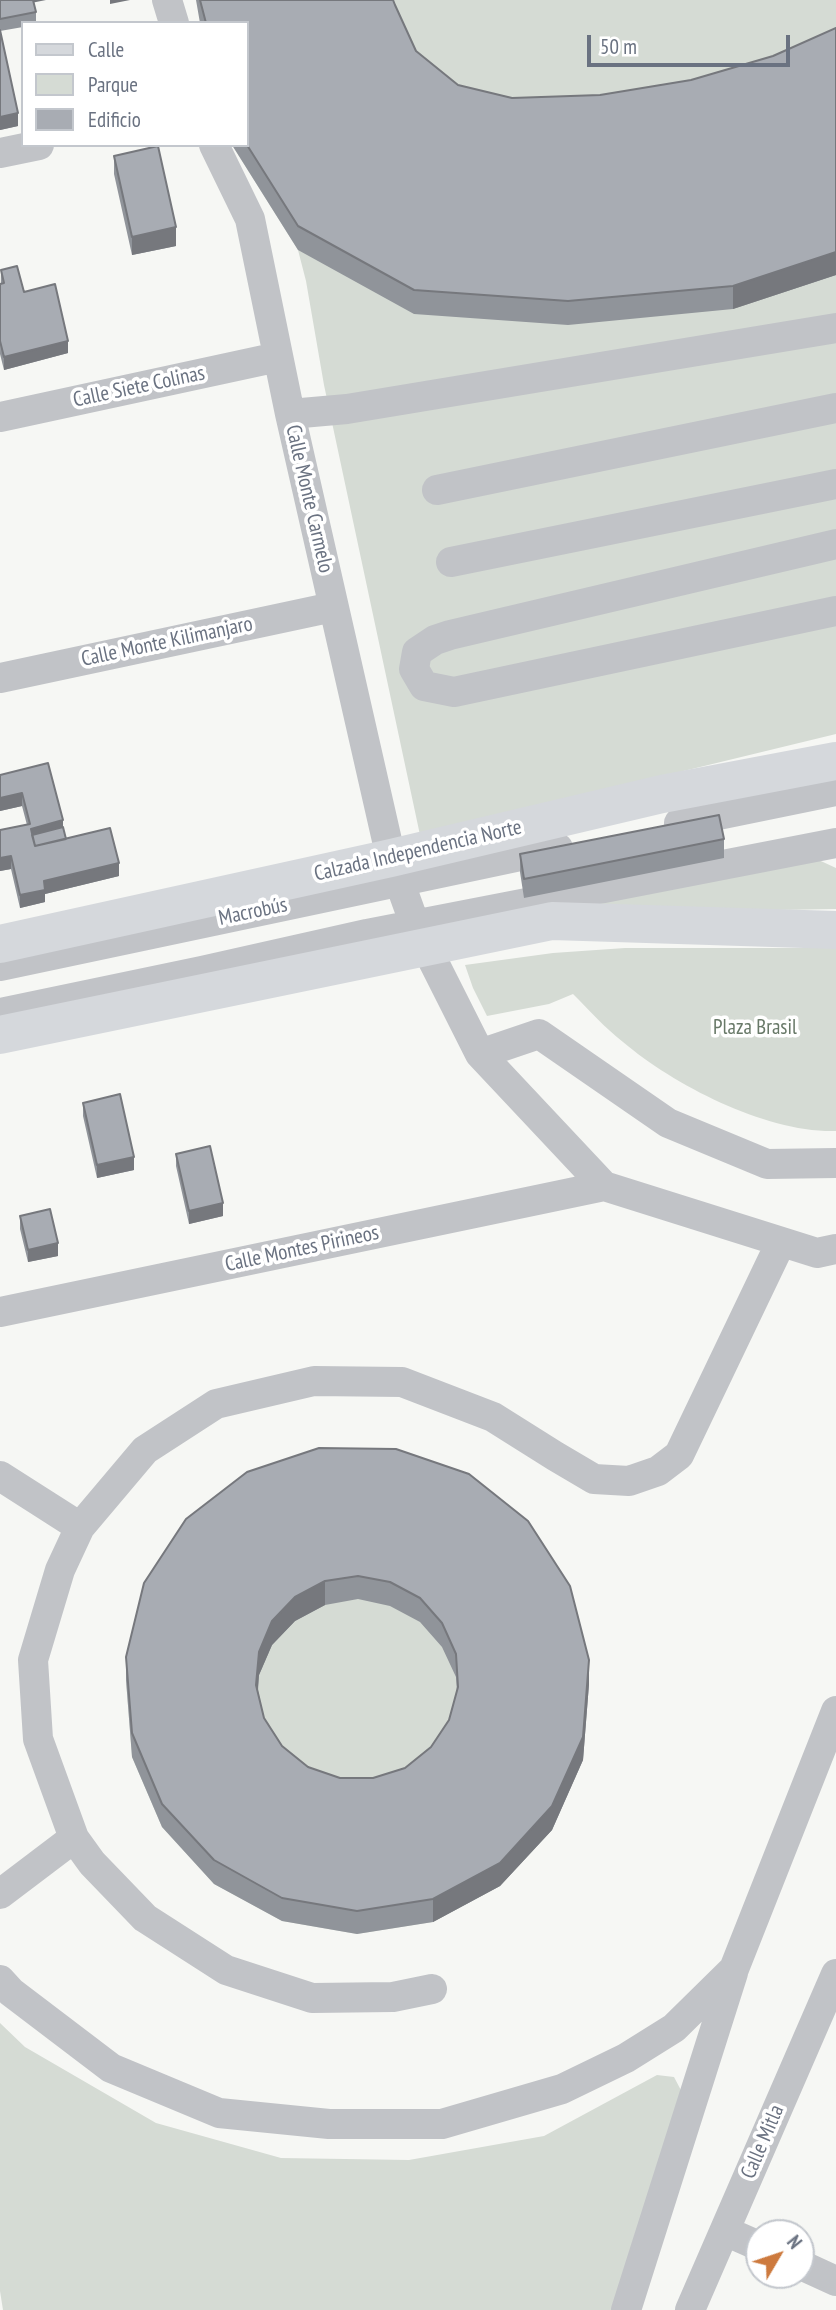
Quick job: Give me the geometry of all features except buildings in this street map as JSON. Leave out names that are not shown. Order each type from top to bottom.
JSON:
[{"type":"main road","name":"Calzada Independencia Norte","points":[[0,944],[395,869],[662,794],[836,761]]},
{"type":"main road","points":[[0,1035],[421,936],[552,921],[836,930]]},
{"type":"street","points":[[167,0],[173,21]]},
{"type":"street","points":[[0,153],[28,147]]},
{"type":"street","name":"Calle Monte Carmelo","points":[[215,147],[250,219],[333,607],[395,869]]},
{"type":"street","points":[[290,414],[347,409],[836,328]]},
{"type":"street","name":"Calle Siete Colinas","points":[[0,416],[278,357]]},
{"type":"street","points":[[437,490],[836,408]]},
{"type":"street","points":[[451,562],[836,484]]},
{"type":"street","points":[[836,544],[450,635],[435,640],[417,652],[414,669],[424,686],[454,692],[836,611]]},
{"type":"street","name":"Calle Monte Kilimanjaro","points":[[0,678],[333,607]]},
{"type":"street","points":[[658,827],[836,791]]},
{"type":"street","name":"Macrobús","points":[[0,966],[395,869],[590,841]]},
{"type":"street","points":[[0,1013],[421,936],[831,847]]},
{"type":"street","points":[[395,869],[421,936],[480,1054],[604,1186],[817,1253],[836,1249]]},
{"type":"street","points":[[480,1054],[539,1034],[668,1124],[767,1164],[836,1163]]},
{"type":"street","name":"Calle Montes Pirineos","points":[[0,1312],[604,1186]]},
{"type":"street","points":[[432,1989],[393,1997],[312,1998],[226,1970],[145,1918],[92,1863],[74,1838],[38,1739],[33,1660],[60,1570],[80,1527],[145,1450],[216,1404],[314,1381],[402,1382],[494,1417],[594,1479],[629,1481],[658,1471],[679,1454],[781,1242]]},
{"type":"street","points":[[0,1476],[80,1527]]},
{"type":"street","points":[[626,2310],[734,1969],[836,1710]]},
{"type":"street","points":[[0,1894],[74,1838]]},
{"type":"street","points":[[0,1980],[10,1992],[111,2068],[219,2113],[329,2124],[442,2124],[562,2089],[626,2058],[674,2028],[734,1969]]},
{"type":"street","name":"Calle Mitla","points":[[690,2310],[836,1975]]},
{"type":"street","points":[[725,2231],[745,2240]]},
{"type":"street","points":[[815,2271],[836,2281]]},
{"type":"green space","points":[[196,0],[836,0],[836,734],[420,835],[324,385],[298,250],[233,147],[248,147],[248,21]]},
{"type":"green space","points":[[810,856],[836,868],[836,909],[660,912],[585,906]]},
{"type":"green space","name":"Plaza Brasil","points":[[625,948],[836,948],[836,1131],[809,1130],[781,1124],[723,1104],[695,1090],[644,1059],[603,1025],[573,994],[549,1004],[487,1016],[465,965],[553,953]]},
{"type":"green space","points":[[396,1472],[552,1830],[500,1886],[433,1922],[357,1934],[282,1921],[214,1884],[162,1827],[132,1757],[126,1680],[144,1606]]},
{"type":"green space","points":[[0,2023],[25,2047],[156,2123],[281,2158],[409,2160],[544,2136],[657,2075],[674,2077],[684,2096],[619,2310],[3,2310],[0,2291]]}]
